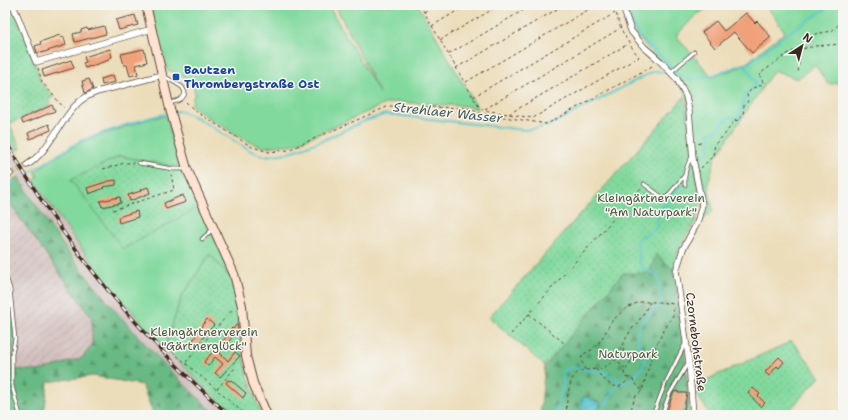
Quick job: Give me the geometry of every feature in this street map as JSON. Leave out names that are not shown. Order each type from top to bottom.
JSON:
[{"type":"street","points":[[13,5],[36,62],[152,29]]},
{"type":"street","points":[[146,5],[170,109],[187,169],[234,274],[242,306],[246,356],[253,383],[267,415]]},
{"type":"street","points":[[623,5],[630,31],[644,47],[673,70],[676,79],[686,96],[695,172]]},
{"type":"street","points":[[27,165],[36,158],[76,104],[97,92],[162,75]]},
{"type":"street","name":"Czornebohstraße","points":[[693,415],[689,362],[676,271],[683,249],[697,223],[702,205],[695,172]]},
{"type":"lane","points":[[673,70],[694,52]]},
{"type":"lane","points":[[162,75],[182,87],[185,92],[182,99],[170,109]]},
{"type":"lane","points":[[685,185],[688,163],[693,159]]},
{"type":"lane","points":[[138,163],[187,169]]},
{"type":"lane","points":[[644,184],[663,198],[667,197],[685,178]]},
{"type":"lane","points":[[202,239],[214,228]]},
{"type":"lane","points":[[5,274],[10,289],[15,339],[12,354],[12,386],[20,415]]},
{"type":"lane","points":[[653,415],[665,384],[686,342]]},
{"type":"lane","points":[[662,415],[669,395],[689,362]]},
{"type":"path","points":[[420,5],[477,104],[484,110],[534,118],[639,57],[628,43],[620,29],[615,5]]},
{"type":"path","points":[[424,12],[435,5]]},
{"type":"path","points":[[432,26],[467,5]]},
{"type":"path","points":[[440,40],[500,5]]},
{"type":"path","points":[[449,54],[532,5]]},
{"type":"path","points":[[456,68],[564,5]]},
{"type":"path","points":[[465,83],[596,5]]},
{"type":"path","points":[[473,97],[616,13]]},
{"type":"path","points":[[804,49],[815,34],[832,31],[843,20]]},
{"type":"path","points":[[484,110],[620,29]]},
{"type":"path","points":[[508,114],[628,43]]},
{"type":"path","points":[[695,172],[713,156],[715,144],[726,133],[734,121],[739,120],[743,115],[744,105],[748,101],[747,94],[753,88],[762,85],[763,82],[760,77],[761,73],[790,52],[815,46],[843,44]]},
{"type":"path","points":[[793,51],[800,62],[798,74]]},
{"type":"path","points":[[182,99],[195,111],[252,147],[264,151],[276,152],[288,150],[389,106],[467,108],[479,113],[547,124],[660,61]]},
{"type":"path","points":[[36,62],[42,82],[69,114]]},
{"type":"path","points":[[103,169],[125,163],[138,163]]},
{"type":"path","points":[[114,210],[174,190],[171,176],[171,171],[173,168]]},
{"type":"path","points":[[511,334],[644,184]]},
{"type":"path","points":[[631,415],[635,397],[642,391],[653,352],[673,315],[674,304],[679,299]]},
{"type":"path","points":[[586,370],[582,362],[582,355],[593,349],[601,340],[610,322],[625,309],[640,302],[663,302],[674,304]]},
{"type":"path","points":[[625,354],[623,351],[625,340],[629,331],[637,323],[650,302]]},
{"type":"path","points":[[185,363],[234,308]]},
{"type":"path","points":[[529,314],[564,343]]},
{"type":"path","points":[[168,348],[246,415]]},
{"type":"path","points":[[555,415],[567,415],[568,392],[573,377],[576,373],[604,367],[619,355],[625,354],[632,358],[645,357],[653,352]]},
{"type":"path","points":[[632,358],[624,373],[626,378],[630,377],[642,391]]},
{"type":"path","points":[[614,359],[626,368]]},
{"type":"path","points":[[216,390],[236,367]]},
{"type":"path","points":[[596,369],[601,378],[610,385],[619,386],[626,382],[630,377]]},
{"type":"shaded area","points":[[5,130],[53,209],[107,282],[136,317],[165,348],[207,390],[235,415],[217,415],[142,342],[98,289],[43,215],[5,154]]},
{"type":"shaded area","points":[[5,196],[92,318],[92,345],[82,358],[39,371],[12,369],[5,320]]},
{"type":"green space","points":[[5,5],[12,5],[41,83],[54,97],[49,99],[51,105],[9,124],[5,114]]},
{"type":"green space","points":[[150,5],[328,5],[380,94],[335,5],[418,5],[478,109],[466,106],[394,102],[385,104],[295,144],[264,147],[247,141],[204,115],[191,105],[195,92],[190,83],[181,75],[167,70]]},
{"type":"green space","points":[[626,5],[711,5],[694,17],[676,36],[712,77],[743,66],[785,32],[766,5],[843,5],[843,83],[828,84],[815,65],[797,79],[774,70],[715,158],[708,184],[713,211],[704,219],[703,205],[696,170],[687,95],[632,30]]},
{"type":"green space","name":"Kleingärtnerverein \"Am Naturpark\"","points":[[685,96],[700,205],[695,222],[679,248],[674,270],[656,254],[649,273],[623,273],[545,366],[489,317]]},
{"type":"green space","points":[[5,114],[21,149],[16,150],[5,130]]},
{"type":"green space","points":[[166,116],[182,168],[120,156],[71,181],[198,203],[235,284],[210,254],[181,298],[165,348],[112,288],[64,224],[34,180],[38,176],[35,172],[49,161],[81,142],[151,118]]},
{"type":"green space","points":[[120,156],[182,168],[198,203],[189,213],[123,249],[71,180]]},
{"type":"green space","points":[[18,176],[61,241],[108,303],[161,361],[217,415],[154,415],[142,385],[93,376],[48,382],[45,407],[42,415],[5,414],[5,320],[12,306],[15,339],[12,354],[13,369],[39,371],[82,358],[92,345],[92,318],[5,196],[5,187]]},
{"type":"green space","name":"Kleingärtnerverein \"Gärtnerglück\"","points":[[210,254],[235,284],[240,341],[248,376],[259,408],[263,415],[235,415],[207,390],[165,348],[181,298]]},
{"type":"green space","name":"Naturpark","points":[[656,254],[674,270],[684,342],[690,415],[540,415],[545,366],[623,273],[649,272]]},
{"type":"green space","points":[[792,341],[820,377],[785,415],[711,415],[693,390],[697,384]]},
{"type":"water","points":[[584,396],[601,403],[596,414],[579,407]]},
{"type":"building","points":[[746,13],[755,23],[757,21],[771,37],[752,53],[734,32],[715,48],[702,32],[716,21],[724,31]]},
{"type":"building","points":[[135,15],[138,25],[119,30],[116,20]]},
{"type":"building","points":[[104,26],[106,34],[75,42],[73,34],[81,32],[81,30],[87,28],[88,30]]},
{"type":"building","points":[[60,35],[61,38],[64,37],[66,45],[37,53],[35,46],[41,44],[40,42]]},
{"type":"building","points":[[110,49],[112,57],[109,58],[109,60],[85,68],[83,63],[86,62],[84,57]]},
{"type":"building","points":[[144,49],[147,62],[136,65],[138,74],[130,76],[127,65],[124,65],[121,54]]},
{"type":"building","points":[[71,60],[74,68],[44,77],[42,70]]},
{"type":"building","points":[[113,75],[115,82],[102,85],[101,79]]},
{"type":"building","points":[[89,79],[93,89],[85,93],[82,81]]},
{"type":"building","points":[[52,105],[55,111],[23,124],[21,119]]},
{"type":"building","points":[[49,124],[51,130],[30,139],[28,133]]},
{"type":"building","points":[[116,180],[116,185],[103,187],[104,188],[89,194],[87,188]]},
{"type":"building","points":[[148,187],[150,193],[130,201],[128,195]]},
{"type":"building","points":[[183,195],[186,202],[166,209],[164,203]]},
{"type":"building","points":[[120,197],[121,203],[102,207],[100,201]]},
{"type":"building","points":[[137,211],[138,217],[119,223],[118,217]]},
{"type":"building","points":[[207,319],[214,325],[192,351],[188,347]]},
{"type":"building","points":[[237,324],[238,329],[220,353],[228,361],[235,352],[240,356],[220,377],[215,373],[223,364],[215,357],[208,366],[204,362]]},
{"type":"building","points":[[779,357],[784,362],[779,368],[777,366],[769,376],[765,372]]},
{"type":"building","points":[[228,380],[231,380],[246,393],[243,398],[226,383]]},
{"type":"building","points":[[753,388],[760,394],[758,396],[765,403],[761,407],[748,393]]},
{"type":"building","points":[[678,391],[678,393],[687,393],[684,409],[681,415],[666,415],[674,392]]},
{"type":"waterway","points":[[628,5],[632,24],[642,40],[682,77],[688,80],[714,75],[743,64],[745,65],[791,31],[833,5]]},
{"type":"waterway","points":[[603,415],[610,397],[616,387],[631,379],[644,364],[645,359],[638,340],[639,328],[646,317],[661,304],[659,279],[656,275],[643,268],[640,264],[637,241],[655,229],[658,216],[662,209],[681,185],[683,180],[688,178],[690,173],[688,168],[689,164],[708,151],[710,141],[709,132],[715,131],[729,117],[739,119],[745,95],[757,83],[752,78],[752,75],[745,65]]},
{"type":"waterway","name":"Strehlaer Wasser","points":[[173,112],[180,111],[197,118],[251,151],[265,156],[288,153],[326,139],[362,122],[386,114],[525,130],[548,126],[654,71],[666,72]]},
{"type":"waterway","name":"Strehlaer Wasser","points":[[30,172],[80,141],[122,126],[169,113]]},
{"type":"waterway","points":[[5,188],[14,182]]},
{"type":"waterway","points":[[5,312],[8,330],[8,349],[5,361]]},
{"type":"waterway","points":[[557,415],[556,411],[564,384],[564,371],[567,369],[574,367],[602,371],[616,378],[621,383]]},
{"type":"waterway","points":[[557,407],[560,415]]},
{"type":"tunnel","points":[[10,174],[27,165]]},
{"type":"railway","points":[[5,140],[52,216],[105,287],[134,321],[196,385],[229,415]]},
{"type":"place","name":"Bautzen Thrombergstraße Ost","points":[[176,77]]}]
